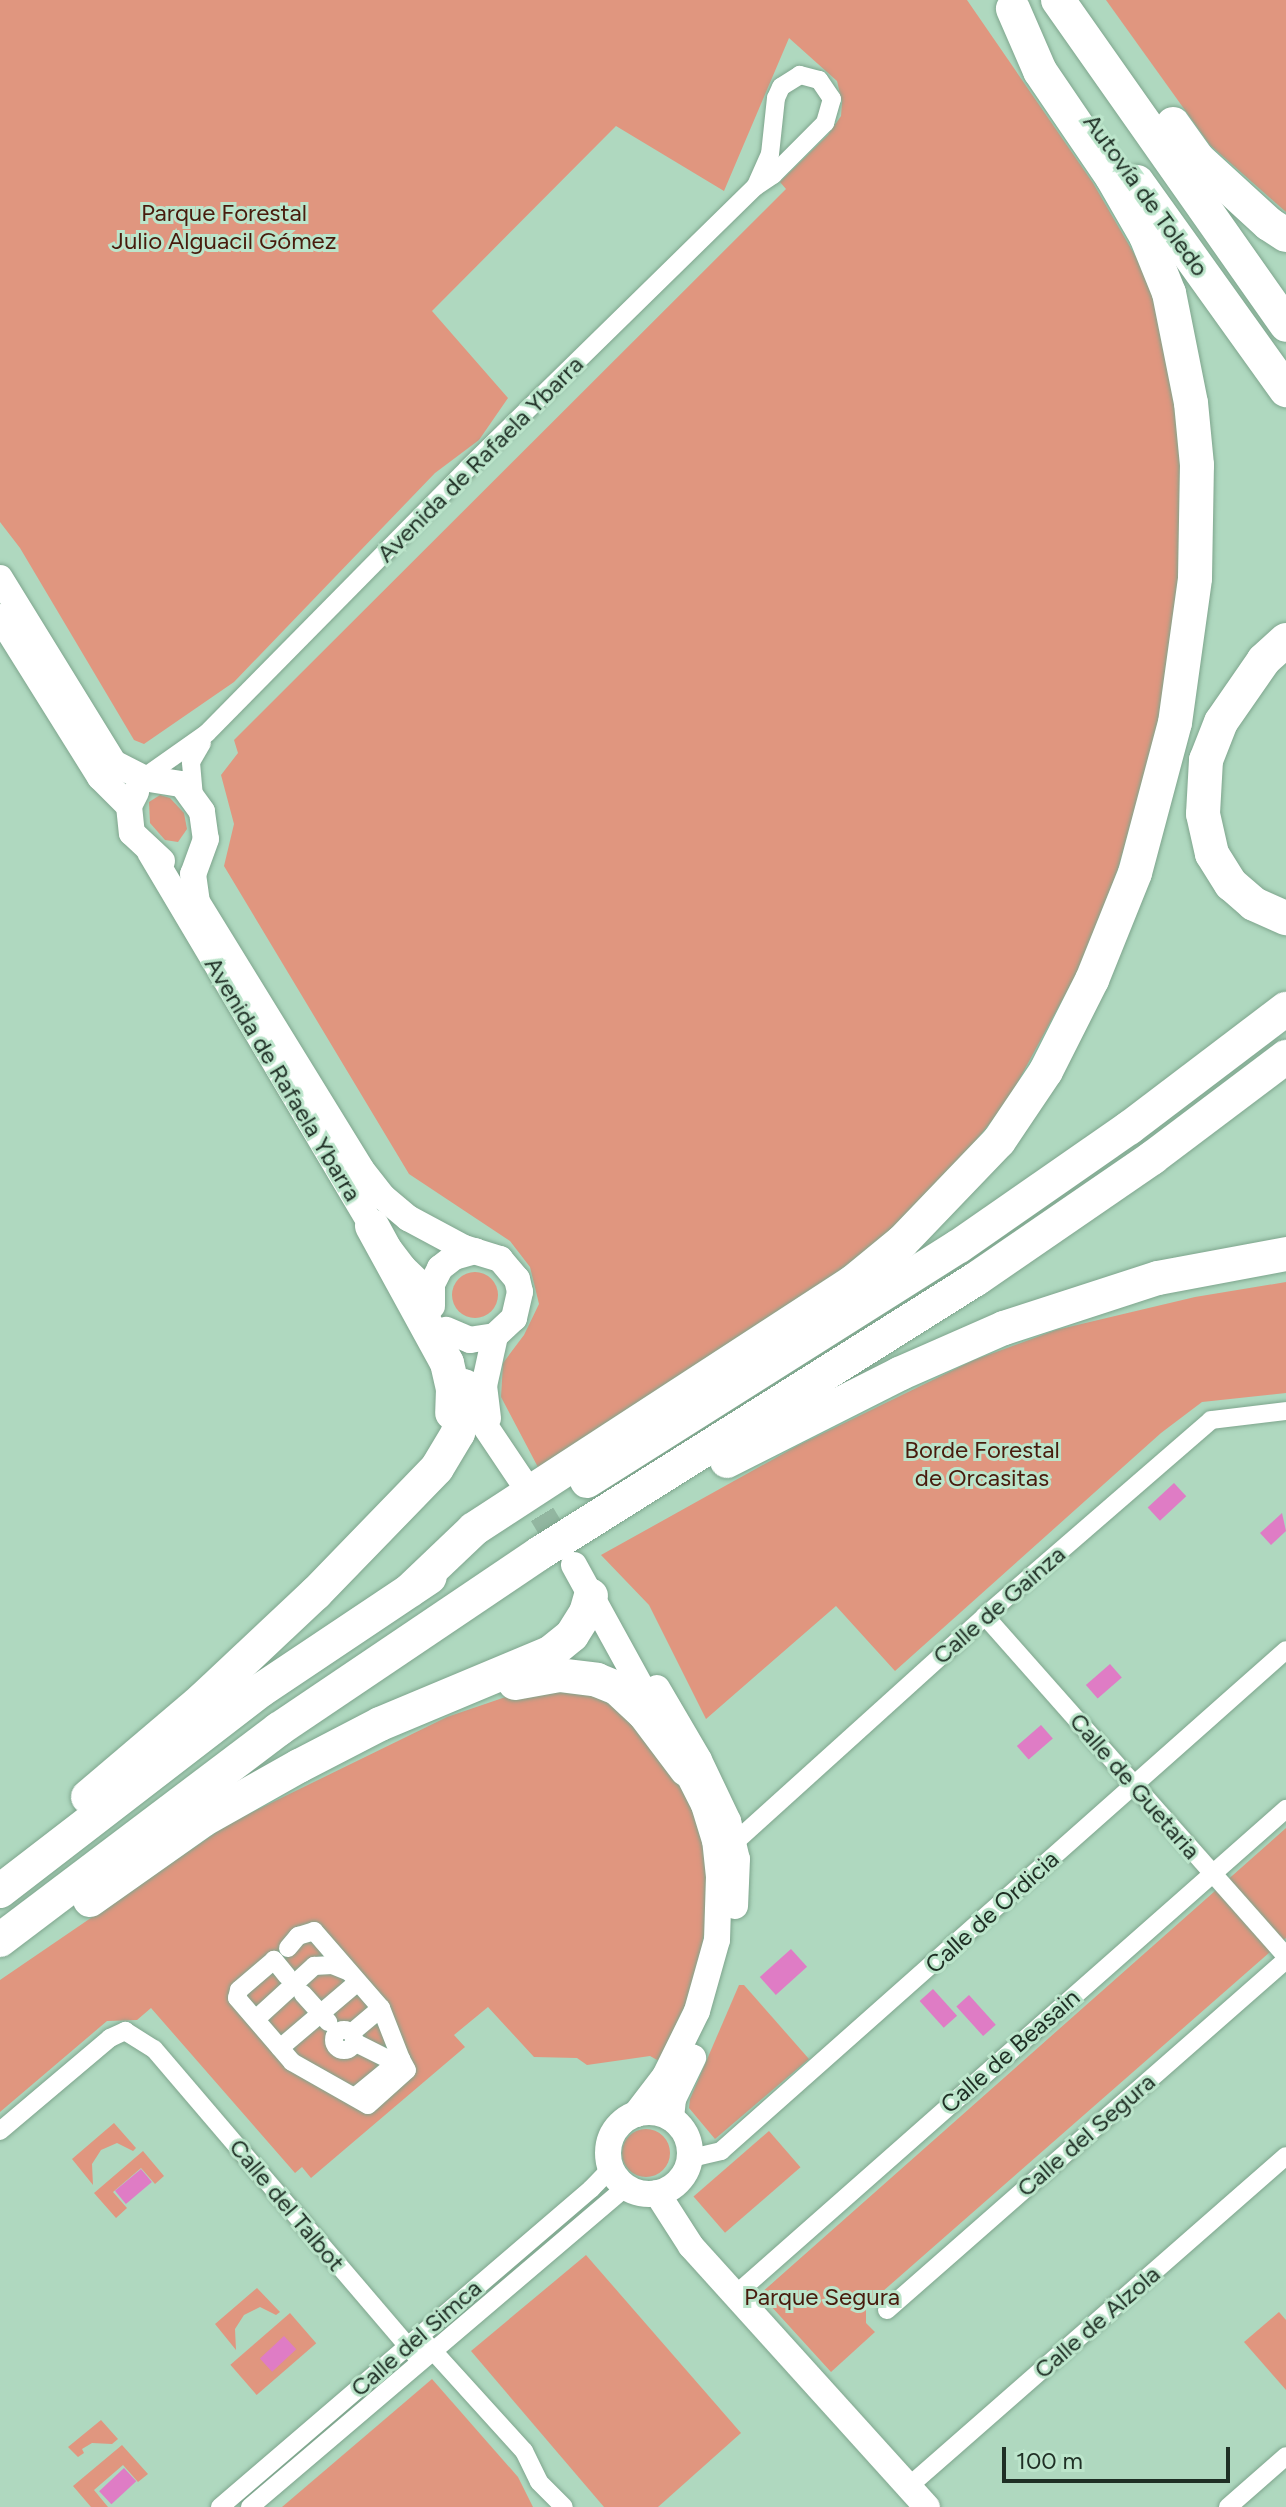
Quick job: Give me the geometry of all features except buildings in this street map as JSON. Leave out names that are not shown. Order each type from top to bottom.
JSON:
[{"type":"highway","name":"Autovía de Toledo","points":[[1058,0],[1286,325]]},
{"type":"highway","points":[[1083,0],[1198,159],[1269,224],[1286,235]]},
{"type":"highway","name":"Autovía de Toledo","points":[[1010,4],[1286,390]]},
{"type":"highway","points":[[410,1590],[474,1529],[852,1283],[902,1242],[999,1141],[1046,1071],[1092,980],[1135,873],[1175,723],[1195,578],[1197,465],[1189,389],[1169,293],[1146,236],[1112,177],[1040,71],[1010,4]]},
{"type":"highway","points":[[1286,640],[1264,660],[1221,722],[1206,760],[1203,814],[1212,854],[1231,884],[1254,904],[1286,918]]},
{"type":"highway","points":[[0,1891],[261,1690],[410,1590],[687,1420],[959,1246],[1129,1128],[1286,1009]]},
{"type":"highway","points":[[0,1940],[279,1729],[540,1553],[976,1279],[1152,1158],[1286,1057]]},
{"type":"highway","points":[[372,1226],[447,1363],[453,1389],[451,1421],[442,1445],[407,1498]]},
{"type":"highway","points":[[540,1553],[671,1492],[886,1381],[992,1333],[1158,1278],[1286,1254]]},
{"type":"highway","points":[[0,1879],[315,1594],[437,1468],[453,1444],[462,1416],[465,1387]]},
{"type":"highway","points":[[0,1960],[203,1820],[380,1724],[550,1653],[576,1629],[591,1596]]},
{"type":"highway","points":[[334,1748],[523,1681],[559,1675],[597,1680],[627,1695],[687,1770]]},
{"type":"main road","points":[[0,578],[114,763],[153,778],[182,784],[202,812],[206,839],[184,862],[164,862],[150,852]]},
{"type":"main road","name":"Avenida de Rafaela Ybarra","points":[[0,617],[100,777],[129,806],[132,833],[150,852],[194,932],[372,1226],[403,1267],[431,1294],[434,1313],[446,1330],[465,1387],[522,1481]]},
{"type":"main road","points":[[129,806],[142,786],[153,778]]},
{"type":"main road","name":"Avenida de Rafaela Ybarra","points":[[206,839],[193,874],[197,902],[361,1169],[383,1197],[408,1218],[475,1251],[500,1259],[517,1279],[520,1292],[514,1318],[495,1336],[484,1386],[495,1440]]},
{"type":"main road","points":[[431,1294],[436,1276],[447,1262],[475,1251]]},
{"type":"main road","points":[[446,1330],[470,1340],[495,1336]]},
{"type":"main road","points":[[574,1565],[612,1641],[687,1770],[704,1805],[715,1841],[719,1877],[717,1940],[697,2011],[665,2076],[636,2114],[613,2134],[609,2146],[618,2177],[641,2193],[668,2190],[684,2174],[690,2153],[687,2138],[671,2118],[650,2112],[636,2114]]},
{"type":"main road","points":[[591,1596],[639,1661],[699,1760],[728,1821],[734,1843],[736,1895],[726,1973],[720,1996],[673,2099],[671,2118]]},
{"type":"main road","points":[[657,2193],[691,2246],[927,2507]]},
{"type":"street","name":"Avenida de Rafaela Ybarra","points":[[207,733],[467,469],[755,187],[773,175],[825,123],[832,99],[819,80],[800,75],[781,87],[776,98],[770,154],[755,187]]},
{"type":"street","points":[[153,778],[207,733]]},
{"type":"street","points":[[195,801],[190,782],[191,762],[207,733]]},
{"type":"street","name":"Calle de Gainza","points":[[734,1843],[985,1616],[1211,1420],[1286,1411]]},
{"type":"street","name":"Calle de Guetaria","points":[[985,1616],[1286,1958]]},
{"type":"street","name":"Calle de Ordicia","points":[[690,2153],[700,2156],[721,2151],[1286,1650]]},
{"type":"street","name":"Calle de Beasain","points":[[735,2295],[1286,1809]]},
{"type":"street","points":[[314,1931],[345,1974],[375,2014],[407,2070],[368,2105],[292,2062],[237,1994],[298,1936],[314,1931]]},
{"type":"street","points":[[281,1954],[320,2013],[345,2038],[390,2060],[401,2059]]},
{"type":"street","name":"Calle del Segura","points":[[887,2310],[1286,1958]]},
{"type":"street","points":[[256,2019],[318,1964],[345,1974]]},
{"type":"street","points":[[280,2048],[334,2000],[340,1989],[335,1973],[320,1968],[298,1983]]},
{"type":"street","points":[[334,2000],[345,1974]]},
{"type":"street","points":[[310,2072],[375,2014]]},
{"type":"street","name":"Calle del Talbot","points":[[0,2131],[110,2038],[125,2031],[154,2049],[419,2348],[524,2451],[539,2482],[564,2507]]},
{"type":"street","name":"Calle de Alzola","points":[[908,2487],[1286,2156]]},
{"type":"street","name":"Calle del Simca","points":[[250,2507],[591,2189],[618,2177]]},
{"type":"street","name":"Calle del Simca","points":[[220,2507],[419,2348]]},
{"type":"street","points":[[1228,2507],[1286,2456]]},
{"type":"green space","name":"Parque Forestal Julio Alguacil Gómez","points":[[0,0],[967,0],[1093,183],[1147,276],[1167,340],[1176,409],[1184,510],[1177,605],[1160,721],[1118,869],[1085,958],[1007,1102],[945,1179],[877,1243],[792,1305],[540,1471],[501,1397],[503,1363],[524,1335],[539,1304],[530,1267],[510,1241],[409,1174],[224,866],[234,824],[221,775],[238,753],[234,740],[786,189],[780,182],[828,135],[841,116],[842,102],[837,81],[789,38],[724,191],[616,126],[432,311],[508,398],[479,440],[435,473],[234,682],[144,744],[134,740],[20,548],[0,522]]},
{"type":"green space","points":[[1106,0],[1286,0],[1286,212],[1210,145]]},
{"type":"green space","points":[[160,795],[170,798],[184,813],[187,829],[178,842],[165,840],[150,823],[149,802]]},
{"type":"green space","points":[[475,1272],[491,1279],[498,1295],[491,1311],[475,1318],[459,1311],[452,1295],[459,1279]]},
{"type":"green space","name":"Borde Forestal de Orcasitas","points":[[1286,1282],[1286,1393],[1202,1402],[1161,1433],[895,1671],[836,1606],[706,1719],[649,1605],[601,1555],[797,1446],[974,1360],[1056,1330],[1195,1297]]},
{"type":"green space","points":[[541,1685],[607,1691],[688,1794],[700,1828],[707,1870],[707,1916],[700,1959],[690,1995],[659,2061],[650,2056],[587,2065],[577,2058],[534,2057],[488,2007],[454,2035],[465,2047],[311,2178],[302,2167],[295,2173],[151,2008],[137,2020],[107,2021],[0,2112],[0,1980],[230,1823],[447,1717]]},
{"type":"green space","name":"Parque Segura","points":[[1286,1828],[1286,1938],[866,2306],[866,2323],[875,2332],[831,2372],[760,2294]]},
{"type":"green space","points":[[739,1985],[744,1985],[809,2059],[715,2139],[689,2108],[690,2099]]},
{"type":"green space","points":[[114,2123],[136,2148],[133,2151],[117,2143],[101,2150],[92,2164],[93,2185],[72,2159]]},
{"type":"green space","points":[[646,2129],[655,2130],[663,2136],[669,2144],[669,2162],[663,2170],[655,2176],[646,2177],[637,2176],[629,2170],[623,2162],[622,2153],[623,2144],[629,2136],[637,2130]]},
{"type":"green space","points":[[769,2131],[800,2167],[725,2233],[694,2197]]},
{"type":"green space","points":[[143,2151],[164,2176],[155,2184],[141,2168],[113,2192],[127,2208],[116,2218],[94,2193]]},
{"type":"green space","points":[[586,2255],[741,2433],[658,2507],[604,2507],[471,2351]]},
{"type":"green space","points":[[257,2288],[280,2312],[276,2315],[260,2307],[244,2315],[235,2329],[236,2350],[215,2324]]},
{"type":"green space","points":[[1279,2312],[1286,2320],[1286,2390],[1244,2342]]},
{"type":"green space","points":[[290,2313],[316,2343],[257,2395],[230,2365]]},
{"type":"green space","points":[[432,2379],[518,2477],[533,2507],[282,2507]]},
{"type":"green space","points":[[101,2420],[118,2439],[112,2444],[92,2443],[82,2449],[84,2453],[78,2457],[68,2447]]},
{"type":"green space","points":[[122,2445],[148,2474],[138,2482],[123,2465],[94,2490],[108,2507],[91,2507],[73,2486]]},
{"type":"shaded area","points":[[1174,1483],[1186,1496],[1160,1521],[1148,1508]]},
{"type":"shaded area","points":[[1282,1513],[1286,1531],[1271,1545],[1260,1533]]},
{"type":"shaded area","points":[[1110,1664],[1122,1678],[1098,1699],[1086,1685]]},
{"type":"shaded area","points":[[1041,1725],[1053,1739],[1029,1760],[1017,1746]]},
{"type":"shaded area","points":[[791,1949],[807,1967],[776,1995],[760,1977]]},
{"type":"shaded area","points":[[933,1989],[957,2016],[944,2028],[920,2001]]},
{"type":"shaded area","points":[[969,1995],[996,2025],[983,2036],[956,2006]]},
{"type":"shaded area","points":[[141,2169],[152,2182],[126,2204],[115,2191]]},
{"type":"shaded area","points":[[284,2336],[296,2349],[272,2372],[260,2359]]},
{"type":"shaded area","points":[[124,2468],[136,2481],[111,2504],[99,2491]]},
{"type":"tunnel","points":[[522,1481],[567,1556]]}]
